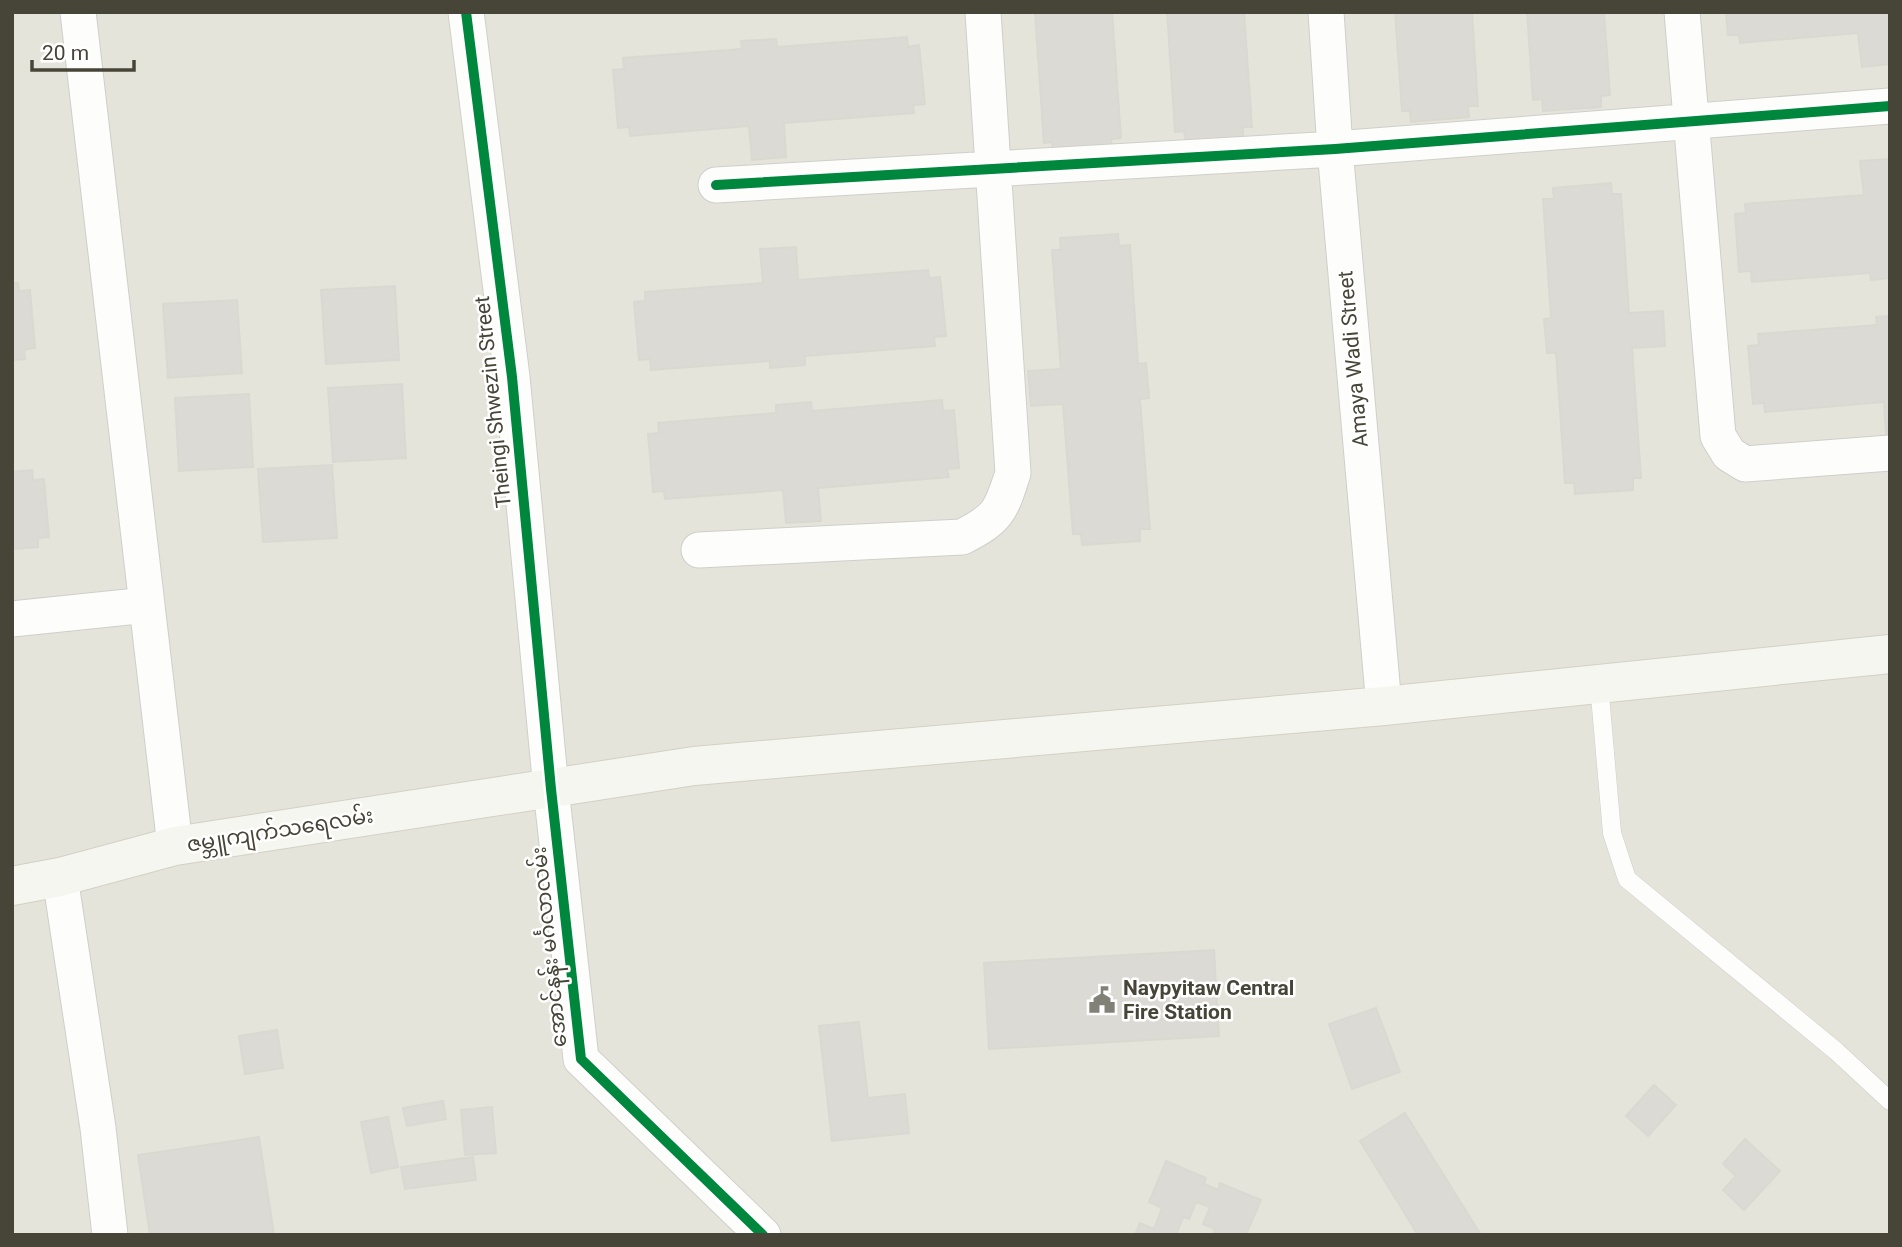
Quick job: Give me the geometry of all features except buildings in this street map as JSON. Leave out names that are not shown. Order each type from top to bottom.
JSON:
[{"type":"main road","name":"ဇမ္ဘူကျက်သရေလမ်း","points":[[12,886],[60,877],[176,846],[694,766],[1384,706],[1890,654]]},
{"type":"street","points":[[78,12],[176,846]]},
{"type":"street","name":"Theingi Shwezin Street","points":[[466,12],[512,377],[551,789]]},
{"type":"street","points":[[699,551],[962,537],[989,523],[1002,508],[1013,473],[983,12]]},
{"type":"street","name":"Amaya Wadi Street","points":[[1326,12],[1335,149],[1384,706]]},
{"type":"street","points":[[1682,12],[1717,436],[1729,454],[1745,464],[1890,453]]},
{"type":"street","points":[[716,186],[1335,149],[1890,106]]},
{"type":"street","points":[[12,619],[147,605]]},
{"type":"street","name":"အောင်နန်း မင်္ဂလာလမ်း","points":[[551,789],[581,1059],[763,1235]]},
{"type":"street","points":[[60,877],[98,1128],[110,1235]]},
{"type":"lane","points":[[1599,684],[1612,833],[1627,879],[1836,1051],[1890,1101]]},
{"type":"shaded area","points":[[12,12],[1890,12],[1890,1235],[12,1235]]},
{"type":"cycle path","points":[[466,12],[512,377],[551,789],[581,1059],[763,1235]]},
{"type":"cycle path","points":[[716,185],[1335,149],[1890,106]]},
{"type":"place","name":"Naypyitaw Central Fire Station","points":[[1102,1000]]}]
